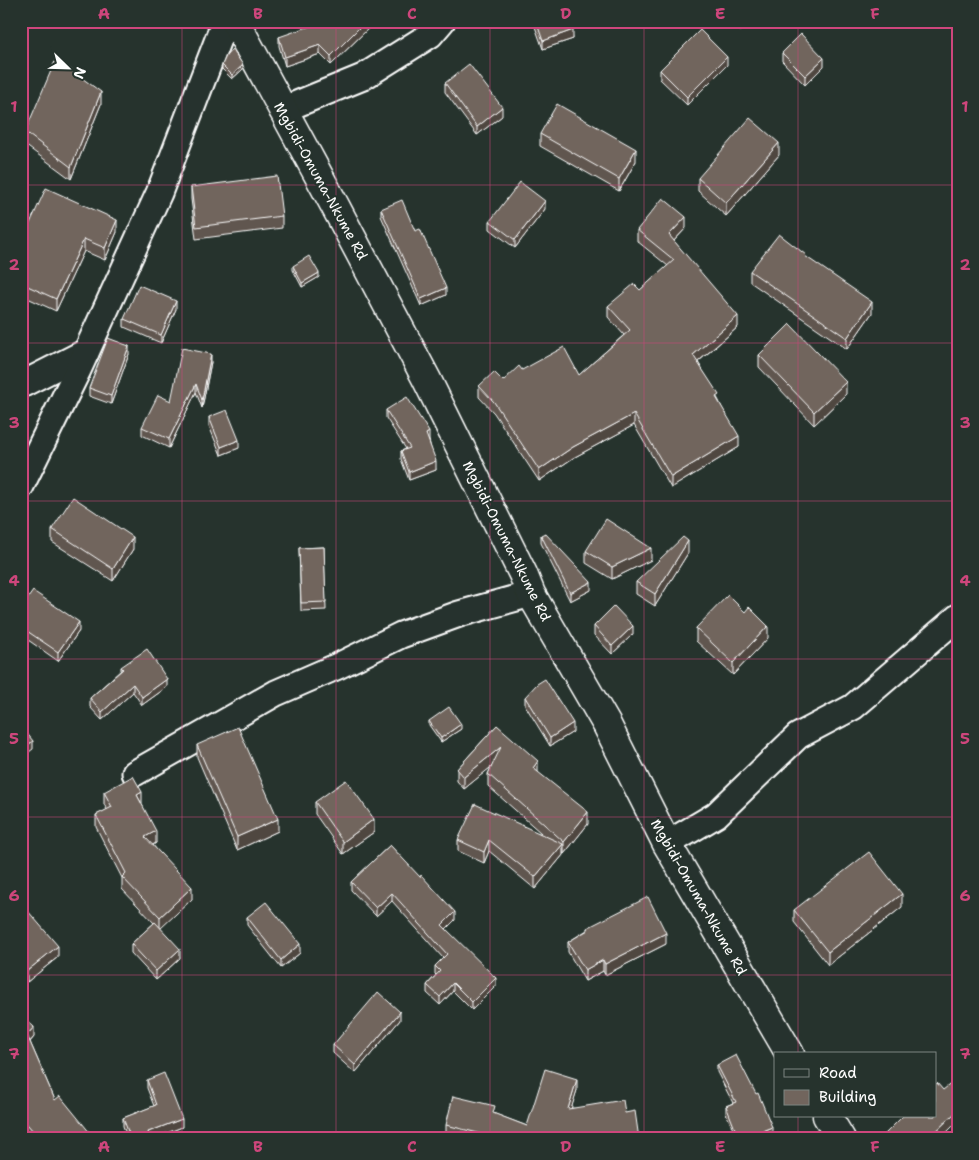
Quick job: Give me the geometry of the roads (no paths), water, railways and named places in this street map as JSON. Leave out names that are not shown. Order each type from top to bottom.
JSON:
[{"type":"street","points":[[21,486],[86,352],[159,192],[225,21]]},
{"type":"street","name":"Mgbidi-Omuma-Nkume Rd","points":[[235,21],[422,370],[523,574],[531,594],[607,725],[667,844],[789,1052]]},
{"type":"street","points":[[282,110],[363,77],[430,34],[442,21]]},
{"type":"street","points":[[21,385],[86,352]]},
{"type":"street","points":[[134,773],[276,692],[338,666],[401,635],[459,614],[531,594]]},
{"type":"street","points":[[667,844],[716,815],[798,736],[852,707],[940,630],[958,617]]},
{"type":"street","points":[[829,1118],[841,1139]]}]
